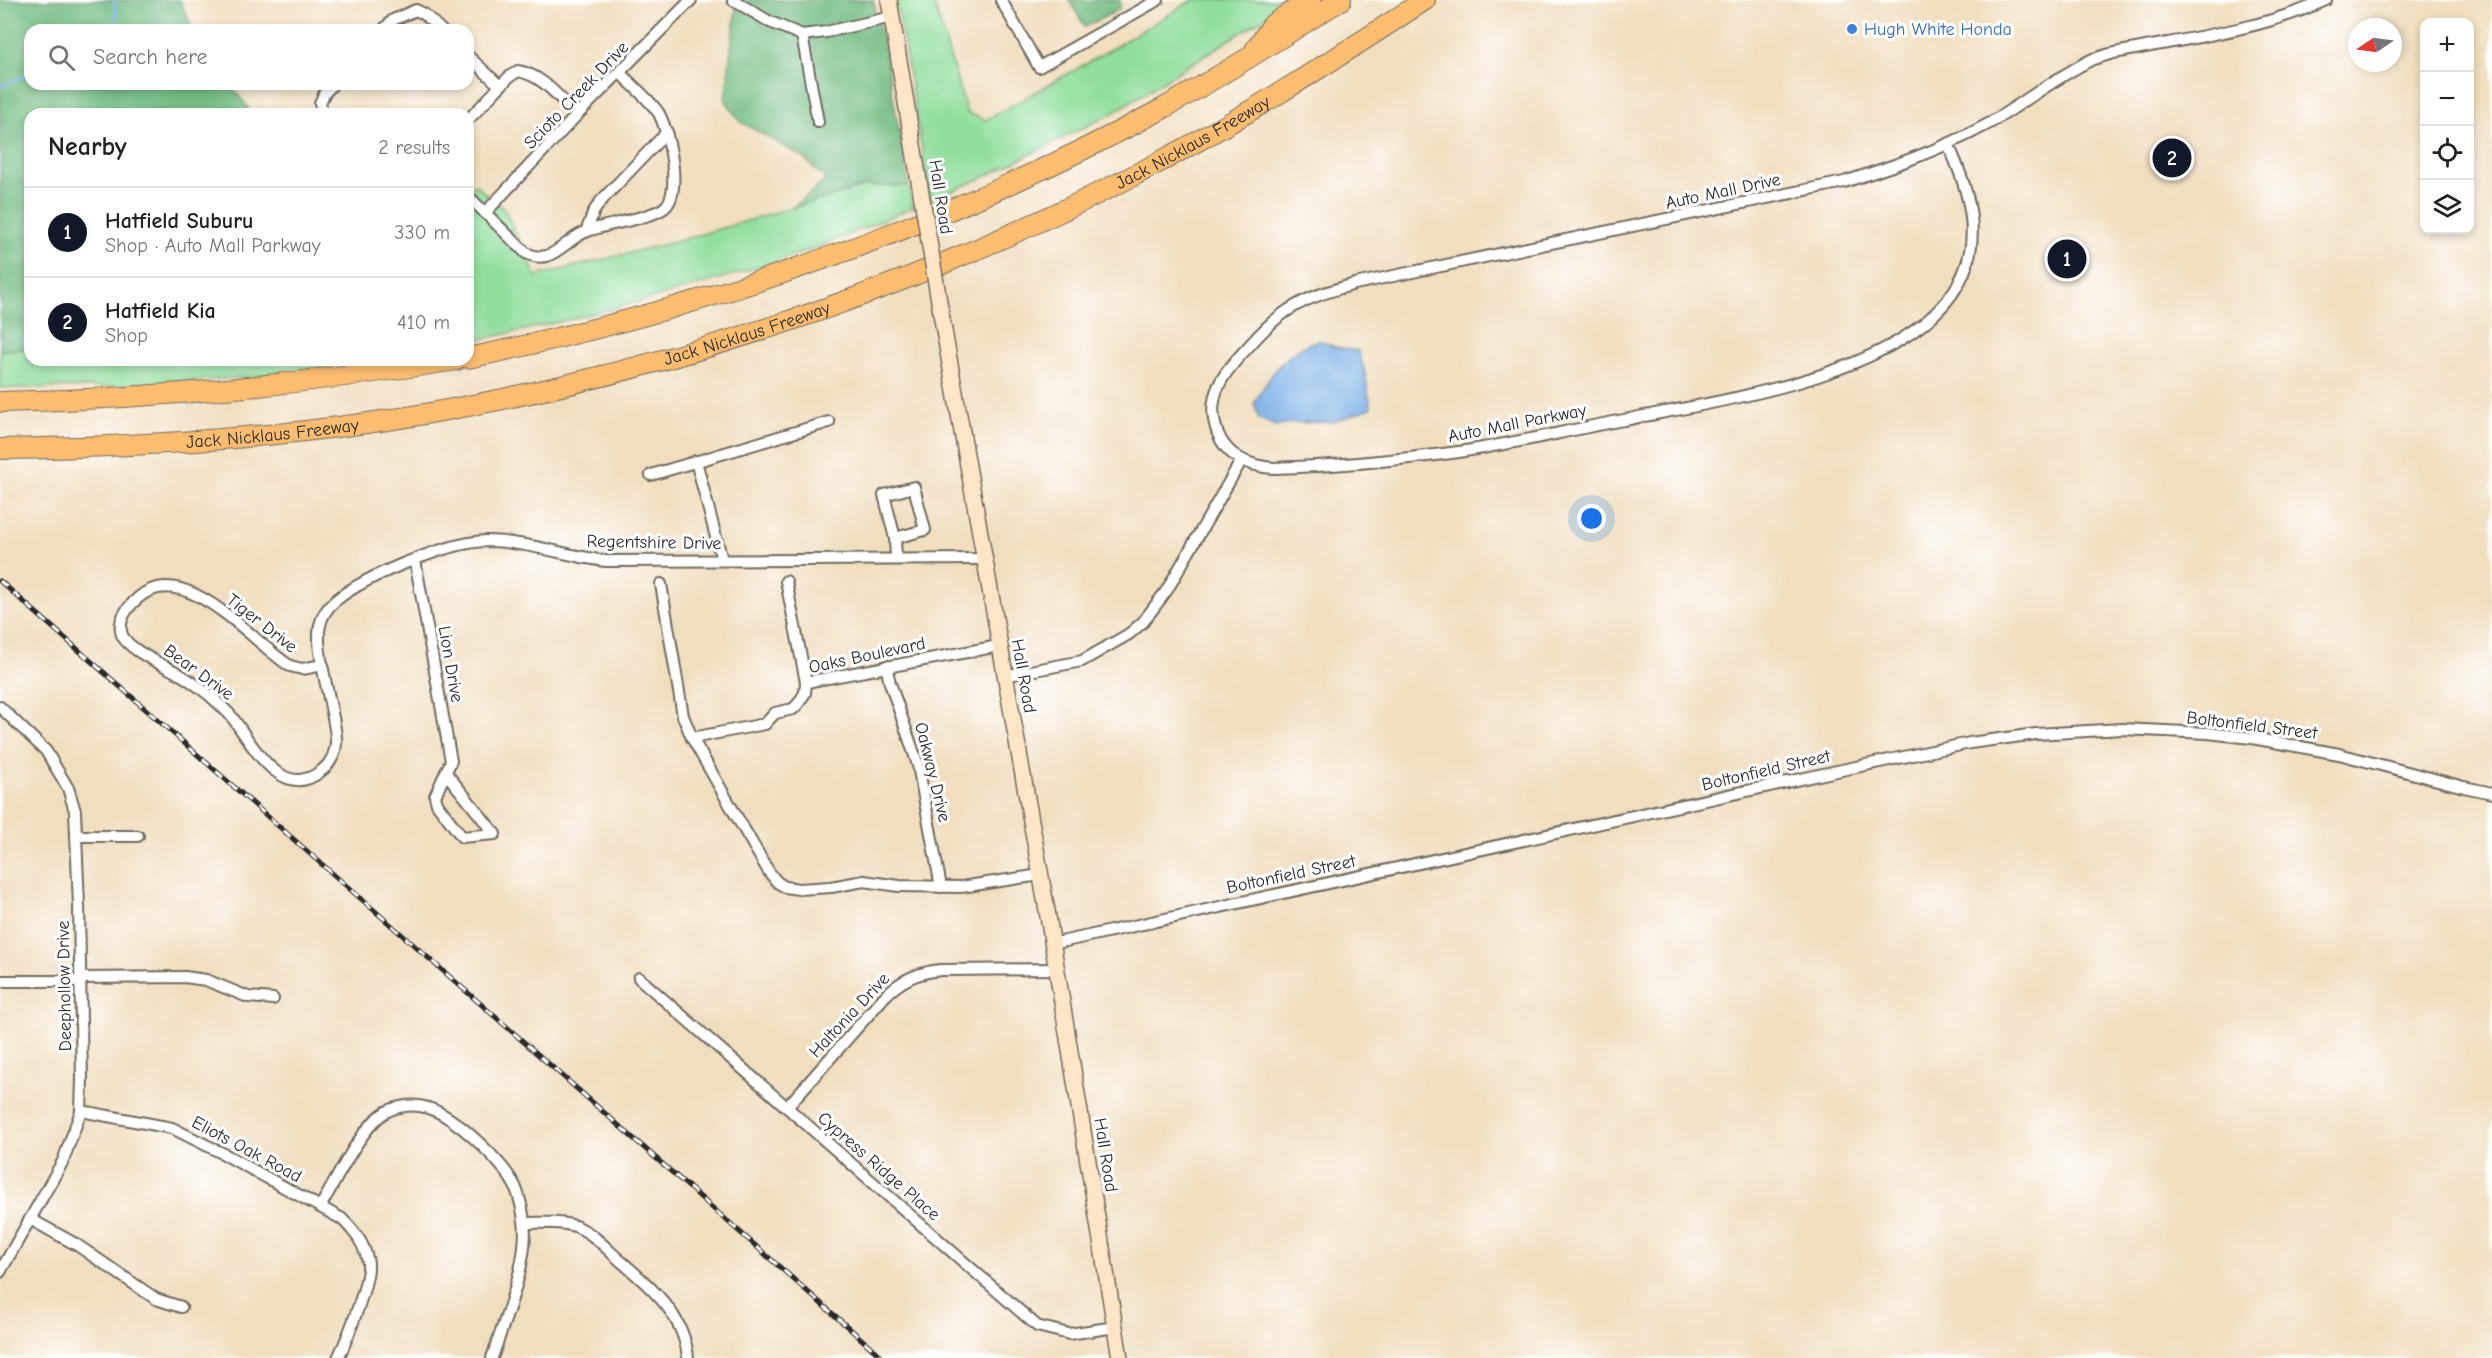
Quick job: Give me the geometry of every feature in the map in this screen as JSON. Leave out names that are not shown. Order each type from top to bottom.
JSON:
[{"type":"highway","points":[[1251,56],[1273,24],[1310,0]]},
{"type":"highway","points":[[474,357],[537,344],[677,308],[767,279],[902,229],[1078,152],[1162,108],[1341,0]]},
{"type":"highway","name":"Jack Nicklaus Freeway","points":[[0,449],[163,444],[246,437],[398,417],[480,404],[577,381],[717,343],[837,304],[909,277],[980,248],[1120,183],[1179,152],[1308,77],[1425,0]]},
{"type":"highway","points":[[0,402],[153,396],[235,389],[416,366]]},
{"type":"main road","name":"Hall Road","points":[[889,0],[942,319],[1052,944],[1120,1358]]},
{"type":"street","name":"Scioto Creek Drive","points":[[485,213],[577,115],[691,0]]},
{"type":"street","points":[[733,0],[770,22],[802,35],[892,17]]},
{"type":"street","points":[[1001,0],[1039,67],[1158,0]]},
{"type":"street","name":"Auto Mall Drive","points":[[1241,461],[1227,449],[1216,428],[1214,399],[1219,382],[1225,372],[1268,325],[1294,306],[1320,294],[1355,284],[1844,182],[1895,166],[1948,144],[1987,124],[2093,59],[2121,51],[2286,17],[2326,0]]},
{"type":"street","points":[[389,24],[416,10],[435,24]]},
{"type":"street","points":[[802,35],[818,122]]},
{"type":"street","points":[[474,62],[500,86]]},
{"type":"street","points":[[474,114],[518,71],[530,73],[540,79],[577,115]]},
{"type":"street","points":[[474,202],[526,253],[536,258],[544,258],[586,232],[657,211],[670,201],[673,196],[674,179],[667,132],[657,110],[620,73]]},
{"type":"street","points":[[321,108],[320,103],[328,90]]},
{"type":"street","points":[[586,232],[594,211],[601,201],[667,132]]},
{"type":"street","name":"Auto Mall Parkway","points":[[1241,461],[1252,466],[1307,467],[1461,451],[1779,387],[1856,361],[1894,344],[1932,318],[1950,298],[1964,272],[1972,233],[1971,212],[1968,193],[1948,144]]},
{"type":"street","points":[[651,475],[829,422]]},
{"type":"street","points":[[1004,676],[1083,660],[1129,634],[1143,622],[1167,590],[1241,461]]},
{"type":"street","points":[[696,462],[722,560]]},
{"type":"street","points":[[895,538],[925,530],[914,487],[884,495],[895,538],[896,559]]},
{"type":"street","name":"Regentshire Drive","points":[[291,779],[311,778],[319,773],[329,762],[336,748],[319,631],[320,622],[328,607],[351,590],[415,560],[456,545],[488,541],[606,561],[984,559]]},
{"type":"street","name":"Lion Drive","points":[[415,560],[451,761],[435,796],[437,804],[462,837],[495,834],[446,773]]},
{"type":"street","points":[[786,581],[806,682]]},
{"type":"street","points":[[661,584],[682,712],[692,738],[769,872],[785,887],[799,889],[831,887],[864,881],[899,886],[961,887],[1040,874]]},
{"type":"street","name":"Tiger Drive","points":[[123,616],[135,601],[150,590],[170,586],[184,589],[223,611],[290,666],[302,669],[323,665]]},
{"type":"street","name":"Bear Drive","points":[[123,616],[120,625],[122,636],[128,645],[181,675],[209,695],[230,715],[272,770],[291,779]]},
{"type":"street","name":"Oaks Boulevard","points":[[692,738],[765,724],[775,713],[793,709],[798,704],[805,693],[806,682],[999,646]]},
{"type":"street","name":"Oakway Drive","points":[[886,666],[918,765],[941,887]]},
{"type":"street","name":"Deephollow Drive","points":[[0,707],[28,731],[46,751],[68,788],[75,812],[77,836],[81,980],[81,1111],[63,1161],[0,1272]]},
{"type":"street","name":"Boltonfield Street","points":[[1052,944],[1837,771],[1970,743],[2036,734],[2122,729],[2208,733],[2252,738],[2339,754],[2492,793]]},
{"type":"street","points":[[77,836],[138,836]]},
{"type":"street","name":"Haltonia Drive","points":[[787,1107],[885,996],[896,985],[910,977],[941,970],[1056,969]]},
{"type":"street","points":[[0,981],[185,977],[206,980],[248,997],[273,999]]},
{"type":"street","name":"Cypress Ridge Place","points":[[639,978],[1037,1326],[1069,1334],[1115,1327]]},
{"type":"street","points":[[320,1207],[363,1136],[381,1115],[406,1106],[429,1108],[450,1120],[492,1156],[515,1186],[525,1223],[522,1262],[492,1358]]},
{"type":"street","name":"Eliots Oak Road","points":[[81,1111],[172,1128],[342,1219],[356,1232],[368,1263],[357,1307],[338,1358]]},
{"type":"street","points":[[30,1220],[77,1245],[156,1299],[181,1307]]},
{"type":"street","points":[[525,1223],[560,1222],[577,1227],[593,1237],[652,1288],[667,1305],[680,1326],[688,1358]]},
{"type":"green space","points":[[0,0],[180,0],[190,24],[24,24],[24,90],[235,90],[248,108],[24,108],[24,349],[0,350]]},
{"type":"green space","points":[[737,0],[873,0],[883,42],[909,186],[865,186],[792,208],[826,180],[803,157],[739,121],[725,99]]},
{"type":"green space","points":[[896,0],[933,0],[967,113],[986,120],[1193,0],[1293,0],[1111,114],[982,178],[931,200]]},
{"type":"green space","points":[[1069,0],[1120,0],[1120,9],[1085,27]]},
{"type":"green space","points":[[474,185],[505,211],[536,276],[682,240],[865,186],[909,186],[913,207],[825,244],[727,277],[555,323],[474,341]]},
{"type":"green space","points":[[24,349],[24,366],[336,366],[275,375],[109,387],[0,388],[0,350]]},
{"type":"water","points":[[1318,340],[1335,347],[1358,351],[1365,373],[1371,408],[1334,422],[1291,423],[1276,426],[1259,419],[1254,403],[1273,373],[1296,350]]},
{"type":"waterway","points":[[115,0],[116,24]]},
{"type":"waterway","points":[[0,87],[24,76]]},
{"type":"railway","points":[[0,581],[883,1358]]},
{"type":"place","name":"Hugh White Honda","points":[[1852,29]]},
{"type":"place","name":"Hatfield Kia","points":[[2172,158]]},
{"type":"place","name":"Hatfield Suburu","points":[[2067,259]]}]
